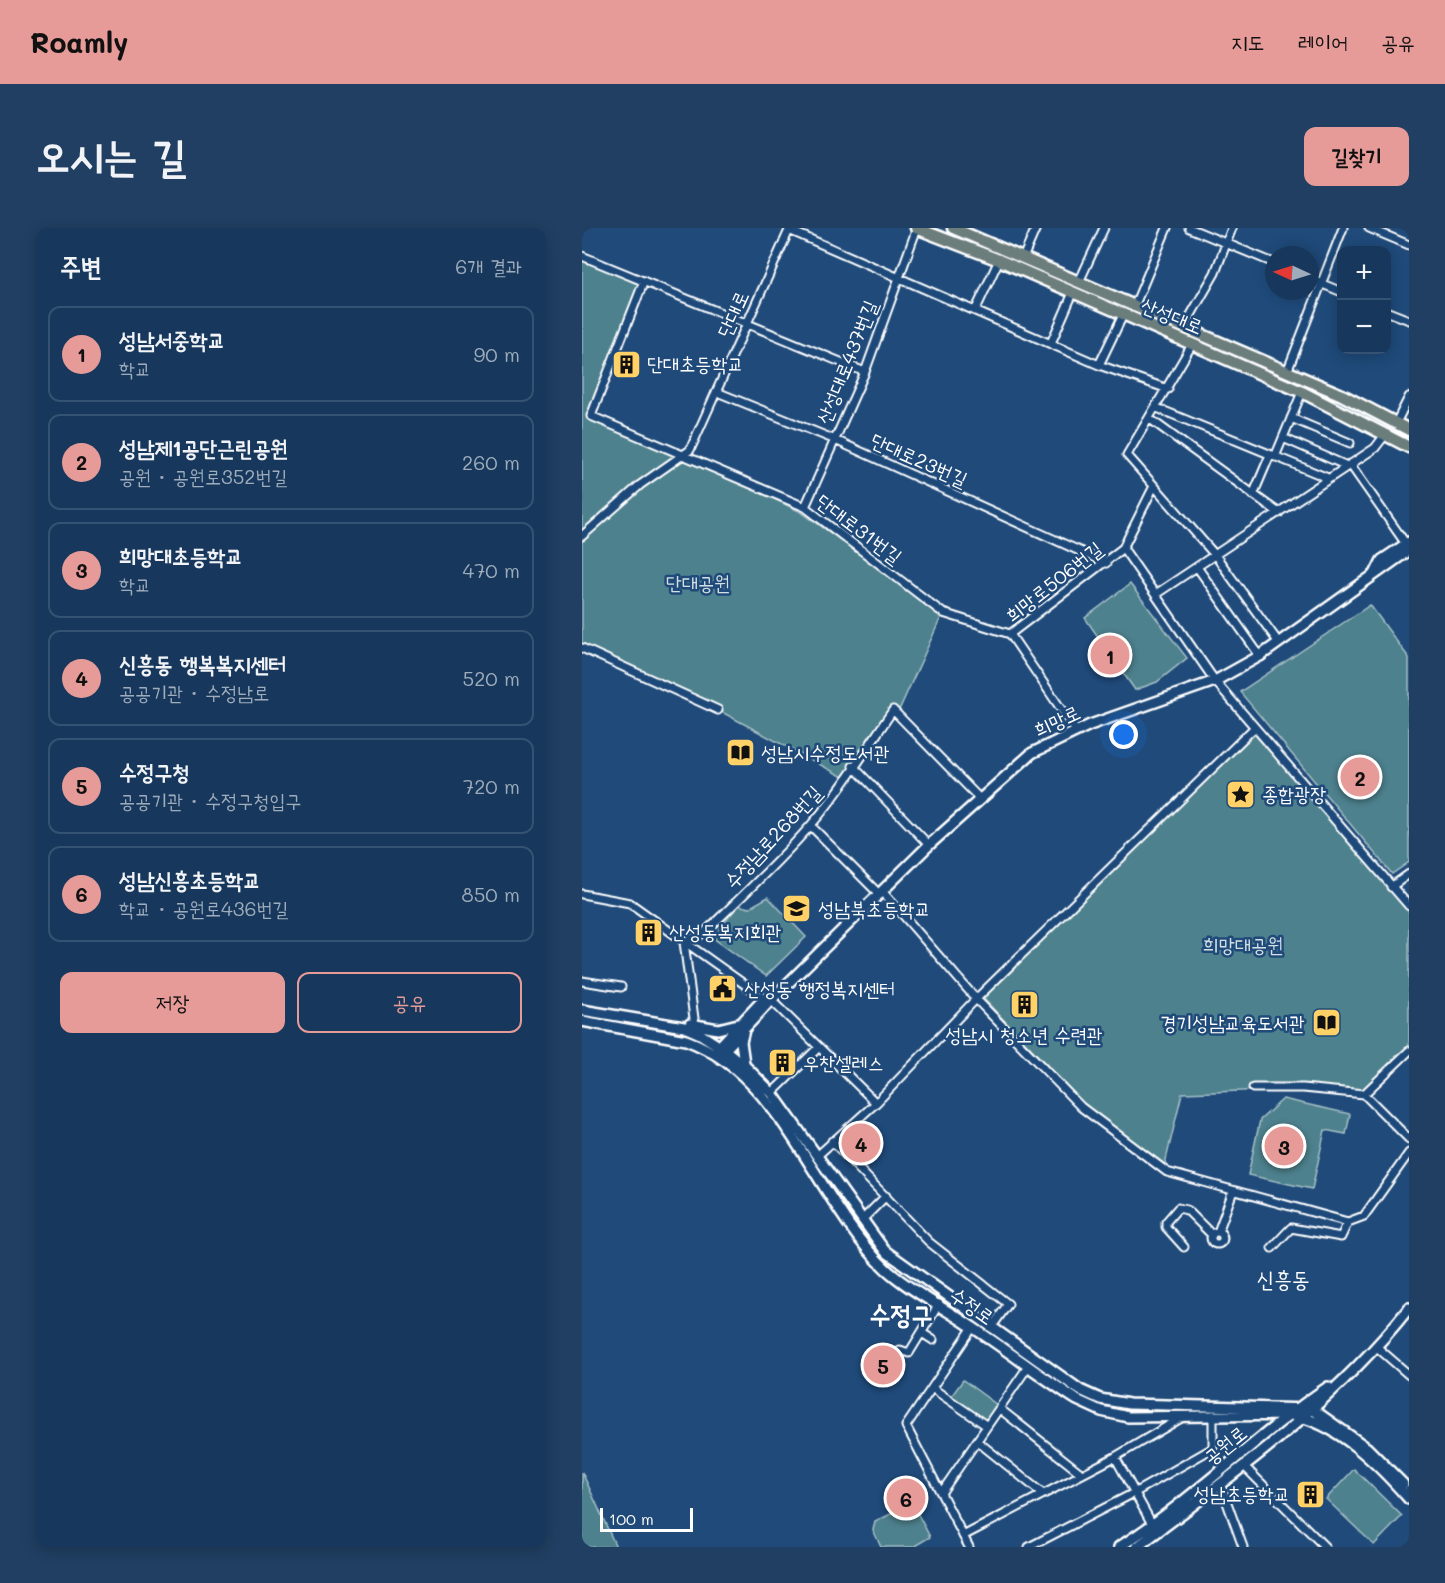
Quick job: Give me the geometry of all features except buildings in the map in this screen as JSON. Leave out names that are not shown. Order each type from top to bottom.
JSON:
[{"type":"main road","name":"산성대로","points":[[916,228],[999,260],[1193,343],[1302,392],[1409,447]]},
{"type":"main road","name":"산성대로","points":[[953,228],[965,231],[1134,307],[1287,372],[1409,430]]},
{"type":"main road","name":"희망로","points":[[719,1052],[769,1000],[929,845],[1032,753],[1076,731],[1215,681],[1279,643],[1376,572],[1408,545]]},
{"type":"main road","points":[[1376,572],[1390,568],[1409,556]]},
{"type":"main road","name":"수정로","points":[[582,1010],[693,1030],[719,1052],[765,1103],[873,1255],[888,1271],[1077,1400],[1101,1411],[1128,1417],[1213,1415],[1305,1417],[1330,1428],[1357,1449],[1409,1499]]},
{"type":"main road","name":"수정로","points":[[582,1021],[672,1036],[719,1052],[745,1066],[772,1093],[885,1251],[1080,1390],[1100,1399],[1129,1404],[1312,1409],[1367,1448],[1409,1490]]},
{"type":"main road","points":[[668,1024],[682,1023],[718,1029],[742,1027],[741,1055],[745,1066]]},
{"type":"main road","name":"공원로","points":[[1137,1547],[1221,1486],[1305,1417],[1378,1348],[1409,1308]]},
{"type":"main road","name":"공원로","points":[[1119,1547],[1152,1524],[1299,1407],[1353,1371]]},
{"type":"street","name":"산성대로437번길","points":[[805,507],[833,439],[865,372],[916,228]]},
{"type":"street","points":[[1023,258],[1036,228]]},
{"type":"street","points":[[1078,282],[1104,228]]},
{"type":"street","points":[[1134,307],[1167,228]]},
{"type":"street","points":[[1189,228],[1265,259]]},
{"type":"street","points":[[1184,327],[1215,273],[1232,228]]},
{"type":"street","points":[[1287,372],[1343,228]]},
{"type":"street","points":[[1369,228],[1409,244]]},
{"type":"street","points":[[789,229],[976,309],[1099,365],[1168,389]]},
{"type":"street","name":"단대로","points":[[582,536],[640,485],[690,450],[789,229]]},
{"type":"street","points":[[582,256],[865,372]]},
{"type":"street","points":[[976,309],[999,260]]},
{"type":"street","name":"단대로31번길","points":[[644,281],[591,416],[805,507],[943,613],[1010,634]]},
{"type":"street","points":[[1321,284],[1337,290]]},
{"type":"street","points":[[1051,343],[1073,293]]},
{"type":"street","points":[[1391,313],[1409,320]]},
{"type":"street","points":[[1099,365],[1123,315]]},
{"type":"street","points":[[1193,343],[1157,408],[1127,455],[1215,555],[1279,643]]},
{"type":"street","name":"단대로23번길","points":[[717,392],[833,439],[1106,563]]},
{"type":"street","points":[[1253,495],[1283,438],[1302,392]]},
{"type":"street","points":[[1396,423],[1409,397]]},
{"type":"street","points":[[1157,408],[1328,478]]},
{"type":"street","points":[[1291,418],[1350,443]]},
{"type":"street","points":[[1150,419],[1279,513]]},
{"type":"street","points":[[1156,594],[1375,448],[1385,435]]},
{"type":"street","points":[[1283,438],[1348,465],[1408,545]]},
{"type":"street","name":"희망로506번길","points":[[1076,731],[1010,634],[1123,548],[1154,486]]},
{"type":"street","points":[[1123,548],[1215,681],[1409,906]]},
{"type":"street","points":[[1197,567],[1260,656]]},
{"type":"street","points":[[582,648],[718,710]]},
{"type":"street","name":"수정남로268번길","points":[[684,942],[704,933],[811,826],[846,782],[853,766],[893,710],[980,799]]},
{"type":"street","points":[[817,1156],[876,1103],[976,999],[1254,728]]},
{"type":"street","points":[[853,766],[929,845]]},
{"type":"street","points":[[811,826],[882,893],[976,999],[1081,1107],[1167,1172],[1348,1222],[1364,1216],[1409,1153]]},
{"type":"street","points":[[1391,887],[1409,874]]},
{"type":"street","points":[[582,894],[630,903],[769,1000],[876,1103]]},
{"type":"street","points":[[684,942],[695,1026]]},
{"type":"street","points":[[582,981],[621,987]]},
{"type":"street","points":[[772,1093],[818,1048]]},
{"type":"street","points":[[1364,1094],[1409,1051]]},
{"type":"street","points":[[1253,1088],[1303,1088],[1364,1094],[1409,1139]]},
{"type":"street","points":[[832,1141],[929,1242],[1008,1304],[991,1328]]},
{"type":"street","points":[[1184,1246],[1166,1227],[1166,1222],[1178,1208],[1188,1211],[1215,1234],[1233,1191]]},
{"type":"street","points":[[862,1220],[886,1196]]},
{"type":"street","points":[[1272,1248],[1292,1228],[1341,1237],[1348,1222]]},
{"type":"street","points":[[900,1350],[909,1353],[939,1305]]},
{"type":"street","points":[[969,1547],[906,1426],[973,1327]]},
{"type":"street","points":[[922,1333],[933,1340]]},
{"type":"street","points":[[1378,1348],[1409,1376]]},
{"type":"street","points":[[941,1493],[1027,1368]]},
{"type":"street","points":[[932,1388],[987,1426]]},
{"type":"street","points":[[1000,1409],[1082,1474]]},
{"type":"street","points":[[1029,1547],[1134,1493],[1213,1448],[1213,1415]]},
{"type":"street","points":[[963,1536],[1116,1457],[1184,1416]]},
{"type":"street","points":[[977,1441],[1043,1494]]},
{"type":"street","points":[[1116,1457],[1152,1524]]},
{"type":"street","points":[[1245,1467],[1325,1547]]},
{"type":"street","points":[[1221,1486],[1243,1547]]},
{"type":"green space","name":"단대공원","points":[[582,258],[640,285],[588,417],[684,455],[801,512],[943,613],[900,708],[845,778],[718,710],[582,649]]},
{"type":"green space","points":[[1130,584],[1187,658],[1157,682],[1135,690],[1085,618]]},
{"type":"green space","points":[[1370,605],[1409,658],[1409,862],[1392,874],[1240,692]]},
{"type":"green space","name":"희망대공원","points":[[1254,731],[1409,909],[1409,1049],[1365,1092],[1300,1089],[1182,1093],[1165,1164],[1090,1110],[983,998],[1038,941]]},
{"type":"green space","points":[[768,897],[806,937],[766,976],[713,938],[738,905],[749,908]]},
{"type":"green space","points":[[1283,1099],[1350,1114],[1346,1134],[1325,1130],[1312,1189],[1248,1175],[1260,1120]]},
{"type":"green space","points":[[963,1380],[997,1405],[985,1422],[950,1398]]},
{"type":"green space","points":[[1354,1469],[1402,1516],[1374,1545],[1326,1499]]},
{"type":"green space","points":[[582,1472],[616,1547],[582,1547]]},
{"type":"green space","points":[[912,1503],[930,1537],[913,1547],[881,1547],[873,1530],[875,1522]]},
{"type":"place","name":"단대초등학교","points":[[626,364]]},
{"type":"place","name":"성남서중학교","points":[[1110,655]]},
{"type":"place","name":"성남시수정도서관","points":[[740,753]]},
{"type":"place","name":"성남제1공단근린공원","points":[[1360,777]]},
{"type":"place","name":"종합광장","points":[[1241,794]]},
{"type":"place","name":"성남북초등학교","points":[[797,909]]},
{"type":"place","name":"산성동복지회관","points":[[648,932]]},
{"type":"place","name":"산성동 행정복지센터","points":[[723,989]]},
{"type":"place","name":"성남시 청소년 수련관","points":[[1024,1004]]},
{"type":"place","name":"경기성남교육도서관","points":[[1326,1023]]},
{"type":"place","name":"우찬셀레스","points":[[782,1063]]},
{"type":"place","name":"신흥동 행복복지센터","points":[[861,1143]]},
{"type":"place","name":"희망대초등학교","points":[[1284,1146]]},
{"type":"place","name":"수정구청","points":[[883,1365]]},
{"type":"place","name":"성남초등학교","points":[[1311,1494]]},
{"type":"place","name":"성남신흥초등학교","points":[[906,1498]]},
{"type":"district","name":"신흥동","points":[[1283,1279]]},
{"type":"district","name":"수정구","points":[[901,1315]]}]
